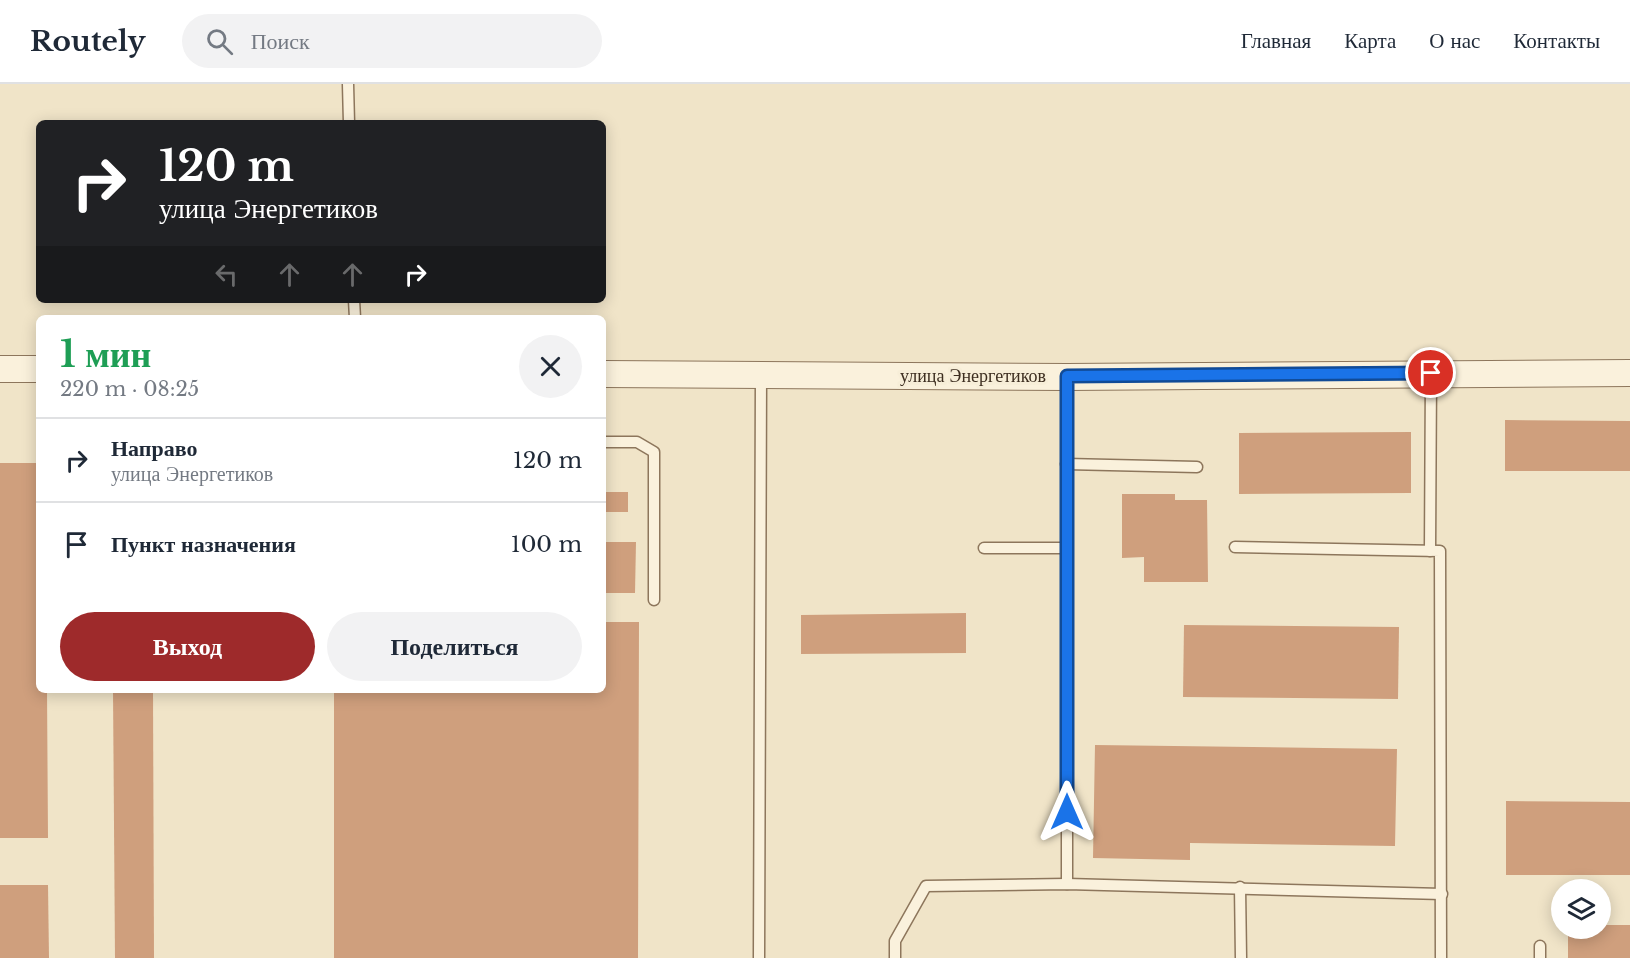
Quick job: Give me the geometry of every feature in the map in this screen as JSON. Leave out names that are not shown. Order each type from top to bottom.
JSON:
[{"type":"street","points":[[0,369],[36,369]]},
{"type":"street","name":"улица Энергетиков","points":[[606,374],[1067,376],[1630,373]]},
{"type":"lane","points":[[348,84],[349,120]]},
{"type":"lane","points":[[1430,551],[1431,373]]},
{"type":"lane","points":[[759,958],[761,374]]},
{"type":"lane","points":[[1067,376],[1065,464],[1067,884]]},
{"type":"lane","points":[[606,442],[637,441],[654,452],[654,600]]},
{"type":"lane","points":[[1065,464],[1197,467]]},
{"type":"lane","points":[[1235,547],[1440,551],[1442,958]]},
{"type":"lane","points":[[984,548],[1066,548]]},
{"type":"lane","points":[[895,958],[895,941],[926,886],[1067,884],[1442,894]]},
{"type":"lane","points":[[1240,887],[1241,958]]},
{"type":"lane","points":[[1540,946],[1540,958]]},
{"type":"building","points":[[1505,420],[1630,421],[1630,471],[1505,471]]},
{"type":"building","points":[[1411,432],[1411,493],[1239,494],[1239,433]]},
{"type":"building","points":[[0,463],[36,463],[36,693],[47,693],[48,838],[0,838]]},
{"type":"building","points":[[606,492],[628,492],[628,512],[606,512]]},
{"type":"building","points":[[1122,494],[1175,494],[1175,500],[1207,500],[1208,582],[1144,582],[1144,557],[1122,558]]},
{"type":"building","points":[[606,542],[636,542],[635,593],[606,593]]},
{"type":"building","points":[[966,613],[966,653],[801,654],[801,615]]},
{"type":"building","points":[[606,622],[639,622],[638,958],[334,958],[334,693],[606,693]]},
{"type":"building","points":[[1184,625],[1399,627],[1398,699],[1183,697]]},
{"type":"building","points":[[113,693],[153,693],[154,958],[115,958]]},
{"type":"building","points":[[1095,745],[1397,749],[1395,846],[1190,843],[1190,860],[1093,858]]},
{"type":"building","points":[[1506,801],[1630,802],[1630,875],[1506,875]]},
{"type":"building","points":[[0,885],[48,885],[49,958],[0,958]]},
{"type":"building","points":[[1611,925],[1630,925],[1630,958],[1568,958],[1568,939],[1611,939]]},
{"type":"route","points":[[1067,812],[1065,464],[1067,376],[1431,373]]}]
